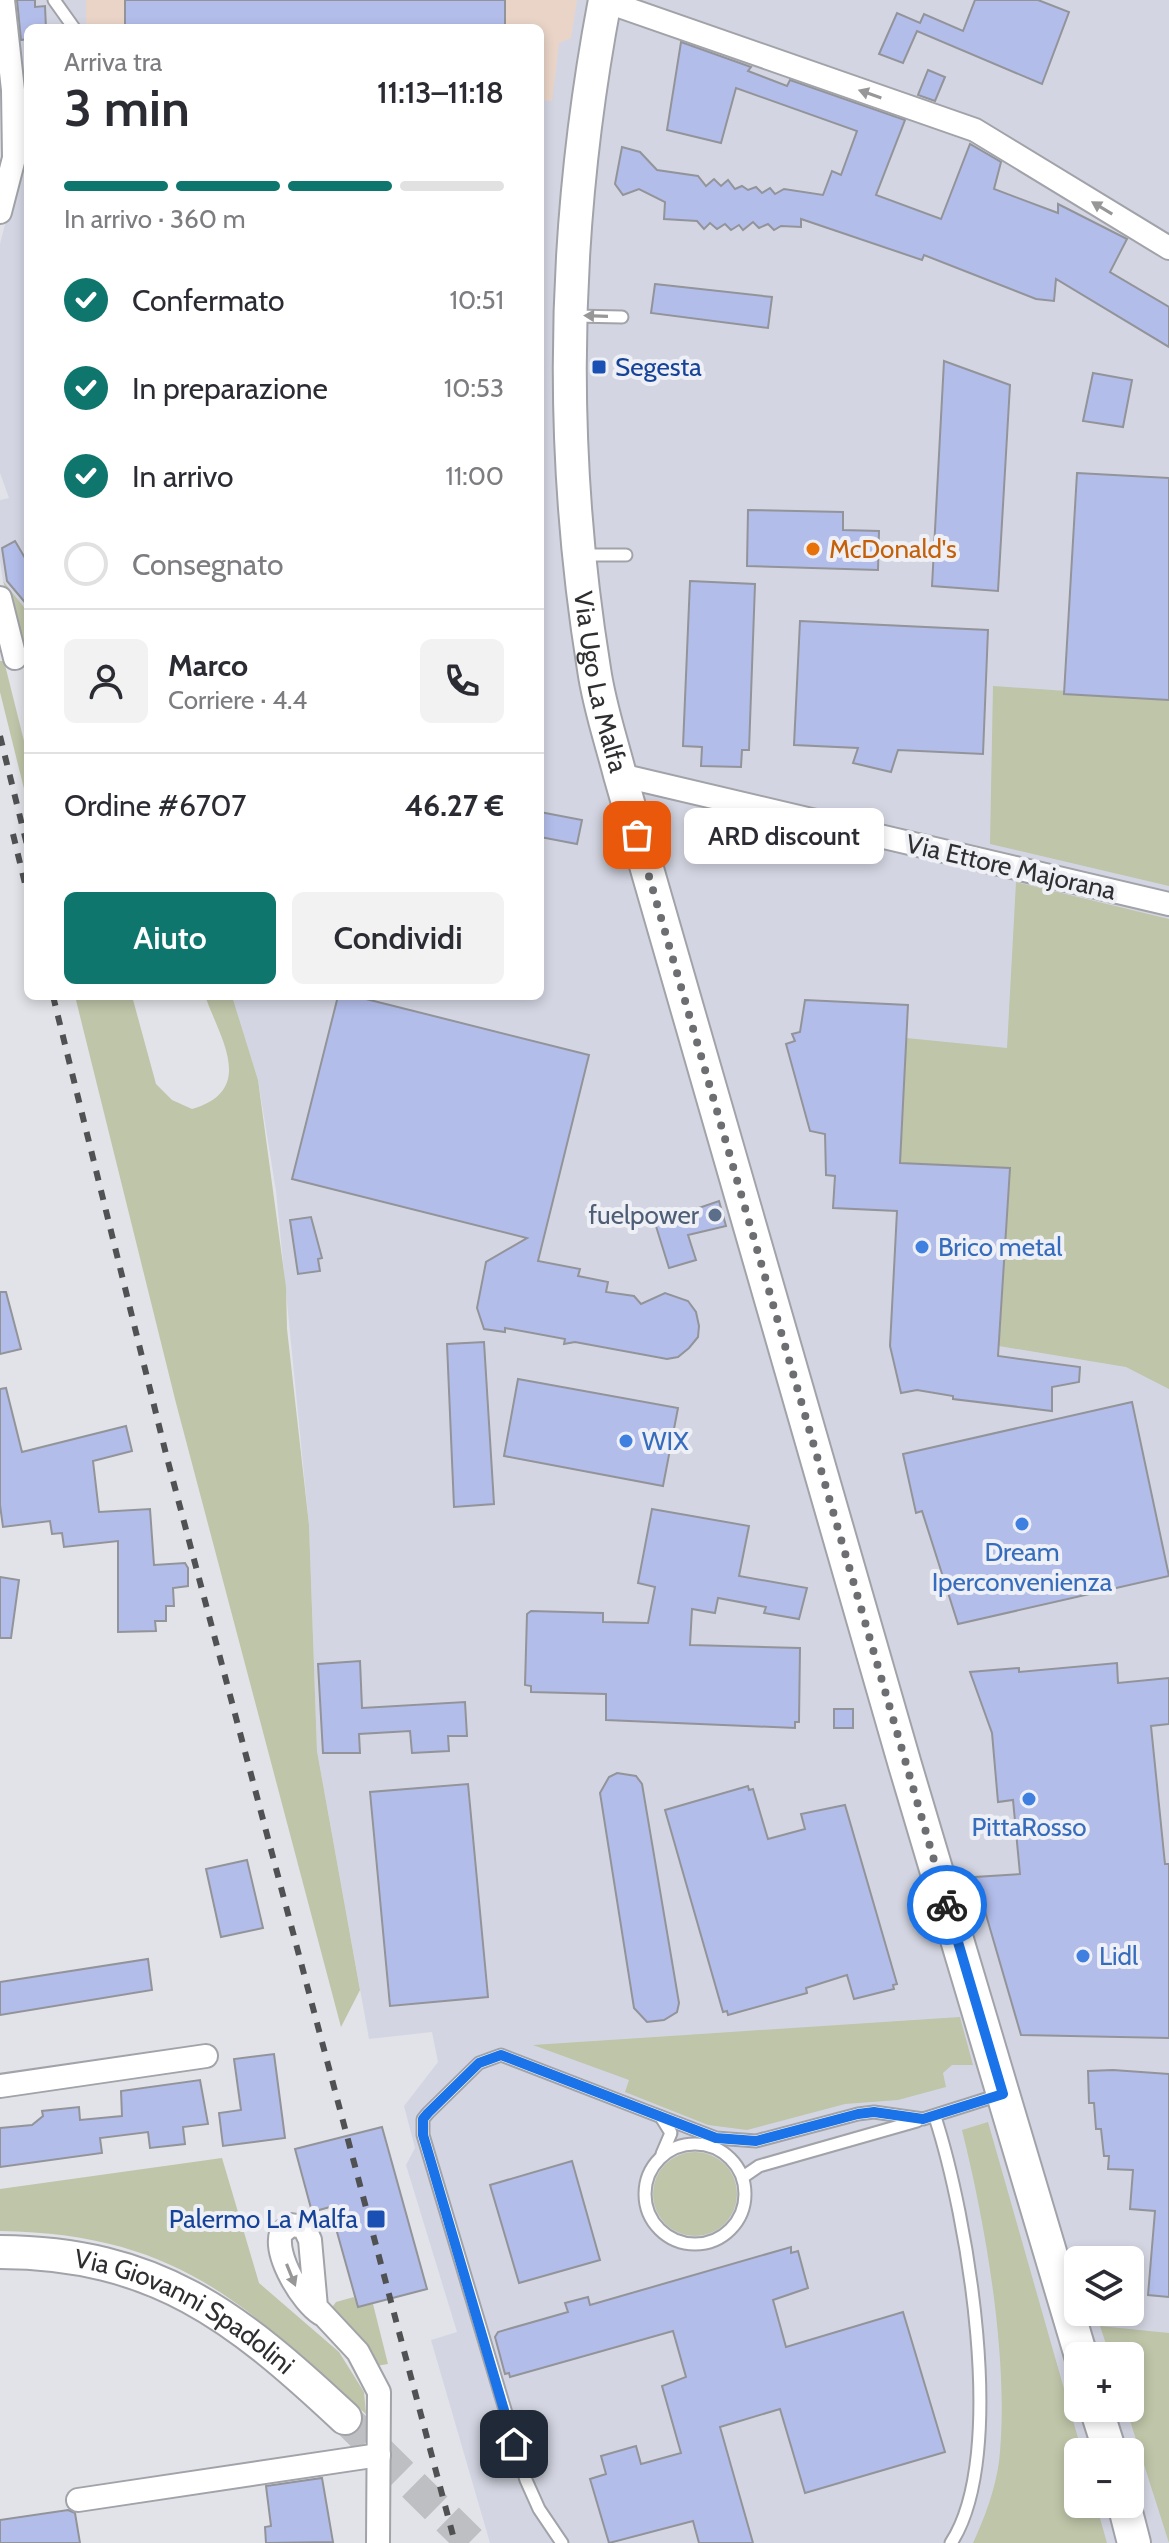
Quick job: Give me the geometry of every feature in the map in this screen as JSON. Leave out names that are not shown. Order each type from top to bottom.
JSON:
[{"type":"street","points":[[0,212],[14,158],[13,90],[3,0]]},
{"type":"street","points":[[604,0],[975,130],[1169,248]]},
{"type":"street","name":"Via Ugo La Malfa","points":[[604,0],[586,124],[570,315],[568,399],[580,555],[594,670],[620,775],[1077,2342]]},
{"type":"street","points":[[0,598],[15,658]]},
{"type":"street","name":"Via Ettore Majorana","points":[[620,775],[1169,904]]},
{"type":"street","points":[[0,2086],[206,2056]]},
{"type":"street","name":"Via Giovanni Spadolini","points":[[0,2252],[65,2254],[105,2262],[191,2295],[264,2343],[345,2418]]},
{"type":"street","points":[[321,2314],[358,2352],[375,2381],[380,2402],[378,2543]]},
{"type":"street","points":[[78,2500],[379,2455]]},
{"type":"lane","points":[[54,0],[71,24]]},
{"type":"lane","points":[[570,315],[622,317]]},
{"type":"lane","points":[[580,555],[626,555]]},
{"type":"lane","points":[[562,2543],[539,2509],[514,2444],[431,2164],[423,2135],[423,2119],[479,2063],[501,2055],[716,2138],[756,2141],[874,2112],[929,2118]]},
{"type":"lane","points":[[743,2177],[759,2166],[1003,2094]]},
{"type":"lane","points":[[661,2117],[668,2124],[669,2143]]},
{"type":"lane","points":[[929,2118],[961,2218],[980,2406],[975,2485],[969,2511],[951,2543]]},
{"type":"lane","points":[[661,2156],[686,2144],[713,2146],[736,2164],[743,2177],[745,2206],[739,2221],[716,2240],[687,2243],[660,2230],[646,2206],[647,2179],[661,2156],[669,2143],[682,2132],[698,2131]]},
{"type":"shaded area","points":[[12,0],[1169,0],[1169,2543],[490,2543],[431,2340],[457,2332],[406,2165],[415,2148],[404,2106],[438,2062],[432,2032],[369,2039],[317,1751],[309,1525],[276,1191],[258,1080],[233,1000],[544,1000],[544,24],[24,24],[24,607],[3,581],[0,500],[9,498],[0,473],[0,244],[22,157]]},
{"type":"shaded area","points":[[86,0],[577,0],[571,38],[559,43],[552,101],[544,100],[544,24],[86,24]]},
{"type":"green space","points":[[3,581],[24,607],[24,649]]},
{"type":"green space","points":[[0,661],[4,661],[24,741],[24,789],[0,692]]},
{"type":"green space","points":[[993,686],[1169,698],[1169,886],[990,844]]},
{"type":"green space","points":[[1016,882],[1169,919],[1169,1389],[1126,1367],[999,1346],[1010,1169],[900,1163],[906,1038],[1007,1048]]},
{"type":"green space","points":[[76,1000],[133,1000],[156,1084],[172,1100],[192,1109],[212,1100],[223,1090],[228,1076],[225,1046],[207,1000],[233,1000],[258,1080],[286,1287],[287,1329],[309,1525],[317,1751],[360,1990],[341,2027],[176,1403]]},
{"type":"green space","points":[[960,2017],[973,2065],[952,2065],[943,2073],[946,2087],[898,2100],[845,2104],[747,2130],[708,2125],[625,2092],[629,2080],[533,2045]]},
{"type":"green space","points":[[988,2122],[1064,2389],[1064,2422],[1073,2422],[1078,2438],[1064,2438],[1064,2518],[1100,2518],[1107,2543],[973,2543],[989,2503],[999,2462],[1001,2382],[994,2295],[962,2130]]},
{"type":"green space","points":[[695,2152],[718,2159],[730,2171],[737,2194],[730,2217],[718,2229],[695,2236],[672,2229],[660,2217],[653,2194],[660,2171],[672,2159]]},
{"type":"green space","points":[[222,2158],[259,2283],[339,2352],[364,2392],[366,2414],[242,2308],[203,2282],[161,2261],[114,2245],[61,2235],[0,2231],[0,2189]]},
{"type":"green space","points":[[354,2297],[358,2307],[373,2304],[388,2364],[376,2366],[330,2310],[336,2302]]},
{"type":"green space","points":[[1100,2326],[1169,2333],[1169,2543],[1144,2465],[1144,2438],[1136,2438],[1130,2422],[1144,2422],[1144,2342],[1105,2342]]},
{"type":"building","points":[[17,0],[35,0],[35,7],[45,6],[46,24],[24,24],[24,40],[21,40]]},
{"type":"building","points":[[125,0],[505,0],[505,24],[125,24]]},
{"type":"building","points":[[975,0],[1038,0],[1069,12],[1042,84],[917,31],[903,63],[879,54],[897,13],[920,23],[924,14],[963,31]]},
{"type":"building","points":[[681,42],[751,67],[748,71],[787,86],[790,80],[905,120],[876,195],[941,219],[970,144],[1001,162],[994,189],[1058,213],[1058,204],[1127,239],[1110,272],[1169,307],[1169,347],[1056,279],[1054,301],[1036,299],[924,255],[922,260],[801,219],[801,227],[781,226],[774,230],[768,224],[759,228],[753,222],[743,230],[739,225],[731,230],[725,224],[717,229],[710,223],[704,229],[697,221],[664,219],[665,202],[639,189],[623,195],[615,184],[622,147],[640,152],[657,170],[698,176],[706,186],[714,179],[721,186],[728,180],[735,189],[742,186],[748,190],[756,187],[762,193],[770,188],[775,194],[784,189],[823,195],[832,171],[841,175],[857,131],[736,88],[721,143],[667,130]]},
{"type":"building","points":[[928,70],[945,77],[935,101],[918,95]]},
{"type":"building","points":[[655,284],[772,297],[768,328],[651,313]]},
{"type":"building","points":[[944,361],[1010,385],[998,591],[932,586]]},
{"type":"building","points":[[1093,373],[1132,380],[1123,427],[1083,421]]},
{"type":"building","points":[[1077,473],[1169,478],[1169,700],[1064,694]]},
{"type":"building","name":"McDonald's","points":[[748,510],[843,512],[843,530],[879,531],[878,570],[747,566]]},
{"type":"building","points":[[15,541],[24,556],[24,601],[7,581],[2,548]]},
{"type":"building","points":[[690,581],[755,584],[749,750],[742,750],[741,767],[701,766],[702,747],[683,746]]},
{"type":"building","points":[[800,621],[988,630],[983,754],[898,750],[891,772],[853,763],[858,748],[794,745]]},
{"type":"building","points":[[544,813],[582,820],[577,844],[544,838]]},
{"type":"building","points":[[337,1000],[370,1000],[589,1055],[538,1261],[580,1269],[578,1276],[608,1282],[606,1292],[634,1296],[641,1304],[665,1293],[688,1301],[696,1312],[698,1337],[678,1357],[667,1359],[575,1342],[564,1344],[565,1339],[505,1328],[505,1332],[484,1329],[477,1308],[486,1262],[527,1238],[292,1179]]},
{"type":"building","points":[[805,1000],[908,1005],[900,1163],[1010,1168],[998,1356],[1080,1367],[1079,1382],[1052,1387],[1052,1411],[953,1399],[953,1396],[917,1390],[901,1393],[890,1346],[897,1211],[833,1208],[835,1176],[826,1175],[825,1134],[810,1131],[786,1044],[795,1041],[792,1034],[800,1032]]},
{"type":"building","points":[[719,1201],[726,1226],[688,1235],[696,1260],[669,1268],[655,1223]]},
{"type":"building","points":[[311,1217],[322,1258],[318,1259],[320,1271],[298,1274],[290,1220]]},
{"type":"building","points":[[0,1292],[6,1292],[21,1349],[0,1354]]},
{"type":"building","points":[[484,1342],[494,1504],[454,1507],[447,1344]]},
{"type":"building","points":[[518,1379],[678,1408],[663,1486],[504,1456]]},
{"type":"building","points":[[6,1388],[22,1452],[126,1426],[132,1451],[93,1461],[99,1512],[150,1509],[154,1565],[185,1563],[188,1568],[188,1586],[173,1588],[174,1606],[166,1606],[166,1621],[155,1621],[156,1631],[118,1632],[118,1541],[64,1547],[62,1533],[52,1534],[50,1521],[3,1527],[0,1505],[0,1389]]},
{"type":"building","points":[[1132,1402],[1169,1576],[958,1624],[922,1511],[916,1513],[903,1454]]},
{"type":"building","points":[[652,1509],[749,1526],[739,1576],[807,1588],[799,1619],[764,1613],[766,1607],[718,1598],[715,1613],[692,1609],[690,1645],[800,1648],[799,1722],[795,1722],[795,1728],[606,1720],[606,1694],[531,1692],[531,1686],[525,1685],[527,1614],[531,1611],[603,1613],[603,1622],[648,1623],[655,1587],[638,1583]]},
{"type":"building","points":[[0,1577],[19,1580],[11,1638],[0,1638]]},
{"type":"building","points":[[360,1661],[362,1708],[465,1702],[467,1736],[448,1736],[449,1751],[412,1753],[410,1731],[359,1734],[360,1753],[323,1753],[318,1664]]},
{"type":"building","points":[[1117,1663],[1118,1683],[1169,1678],[1169,1724],[1151,1726],[1165,1864],[1169,1864],[1169,2038],[1021,2035],[975,1877],[1020,1874],[1013,1800],[998,1802],[992,1733],[970,1672],[1019,1668],[1019,1672]]},
{"type":"building","points":[[834,1709],[853,1709],[853,1728],[834,1728]]},
{"type":"building","points":[[617,1773],[636,1776],[642,1784],[679,2003],[677,2012],[664,2020],[647,2022],[634,2008],[600,1793],[609,1777]]},
{"type":"building","points":[[468,1784],[488,1997],[390,2006],[370,1792]]},
{"type":"building","points":[[748,1786],[749,1790],[753,1789],[768,1839],[805,1829],[801,1814],[845,1805],[897,1984],[893,1985],[894,1989],[854,1999],[847,1975],[806,1988],[807,1993],[728,2015],[727,2011],[723,2012],[665,1810]]},
{"type":"building","points":[[247,1860],[263,1928],[221,1937],[206,1869]]},
{"type":"building","points":[[148,1959],[152,1990],[0,2015],[0,1982]]},
{"type":"building","points":[[274,2054],[285,2138],[223,2146],[219,2113],[241,2110],[234,2059]]},
{"type":"building","points":[[1088,2071],[1169,2074],[1169,2297],[1148,2295],[1155,2211],[1130,2209],[1133,2170],[1108,2169],[1109,2156],[1104,2156],[1101,2129],[1096,2129],[1094,2103],[1089,2103]]},
{"type":"building","points":[[200,2080],[208,2124],[183,2127],[185,2144],[150,2148],[148,2132],[100,2138],[102,2153],[0,2167],[0,2128],[32,2125],[43,2116],[42,2111],[79,2107],[80,2120],[122,2116],[121,2091]]},
{"type":"building","points":[[382,2127],[427,2289],[358,2307],[330,2207],[312,2212],[295,2149]]},
{"type":"building","points":[[572,2161],[600,2260],[519,2283],[490,2185]]},
{"type":"building","points":[[791,2247],[791,2253],[798,2251],[808,2288],[773,2300],[786,2347],[903,2312],[945,2452],[805,2493],[780,2409],[720,2427],[753,2543],[699,2543],[693,2521],[609,2543],[590,2479],[606,2474],[601,2456],[636,2446],[641,2464],[681,2453],[662,2386],[686,2377],[673,2331],[510,2377],[509,2373],[505,2374],[495,2337],[498,2332],[568,2312],[565,2303],[588,2297],[590,2305]]},
{"type":"building","points":[[322,2478],[333,2542],[266,2543],[265,2527],[271,2526],[266,2486]]},
{"type":"building","points":[[68,2510],[75,2513],[80,2543],[0,2543],[0,2520]]},
{"type":"tunnel","points":[[345,2418],[472,2543]]},
{"type":"railway","points":[[0,736],[24,833]]},
{"type":"railway","points":[[13,834],[24,879]]},
{"type":"railway","points":[[54,1000],[166,1454],[455,2543]]},
{"type":"way so far","points":[[637,835],[947,1905]]},
{"type":"place","name":"Segesta","points":[[599,367]]},
{"type":"place","name":"McDonald's","points":[[813,549]]},
{"type":"place","name":"ARD discount","points":[[637,835]]},
{"type":"place","name":"fuelpower","points":[[715,1215]]},
{"type":"place","name":"Brico metal","points":[[922,1247]]},
{"type":"place","name":"WIX","points":[[626,1441]]},
{"type":"place","name":"Dream Iperconvenienza","points":[[1022,1524]]},
{"type":"place","name":"PittaRosso","points":[[1029,1799]]},
{"type":"place","name":"Lidl","points":[[1083,1956]]},
{"type":"place","name":"Palermo La Malfa","points":[[376,2219]]},
{"type":"route","points":[[514,2444],[423,2135],[423,2119],[479,2063],[501,2055],[716,2138],[737,2141],[777,2137],[874,2112],[908,2119],[935,2117],[1003,2094],[947,1905]]}]
